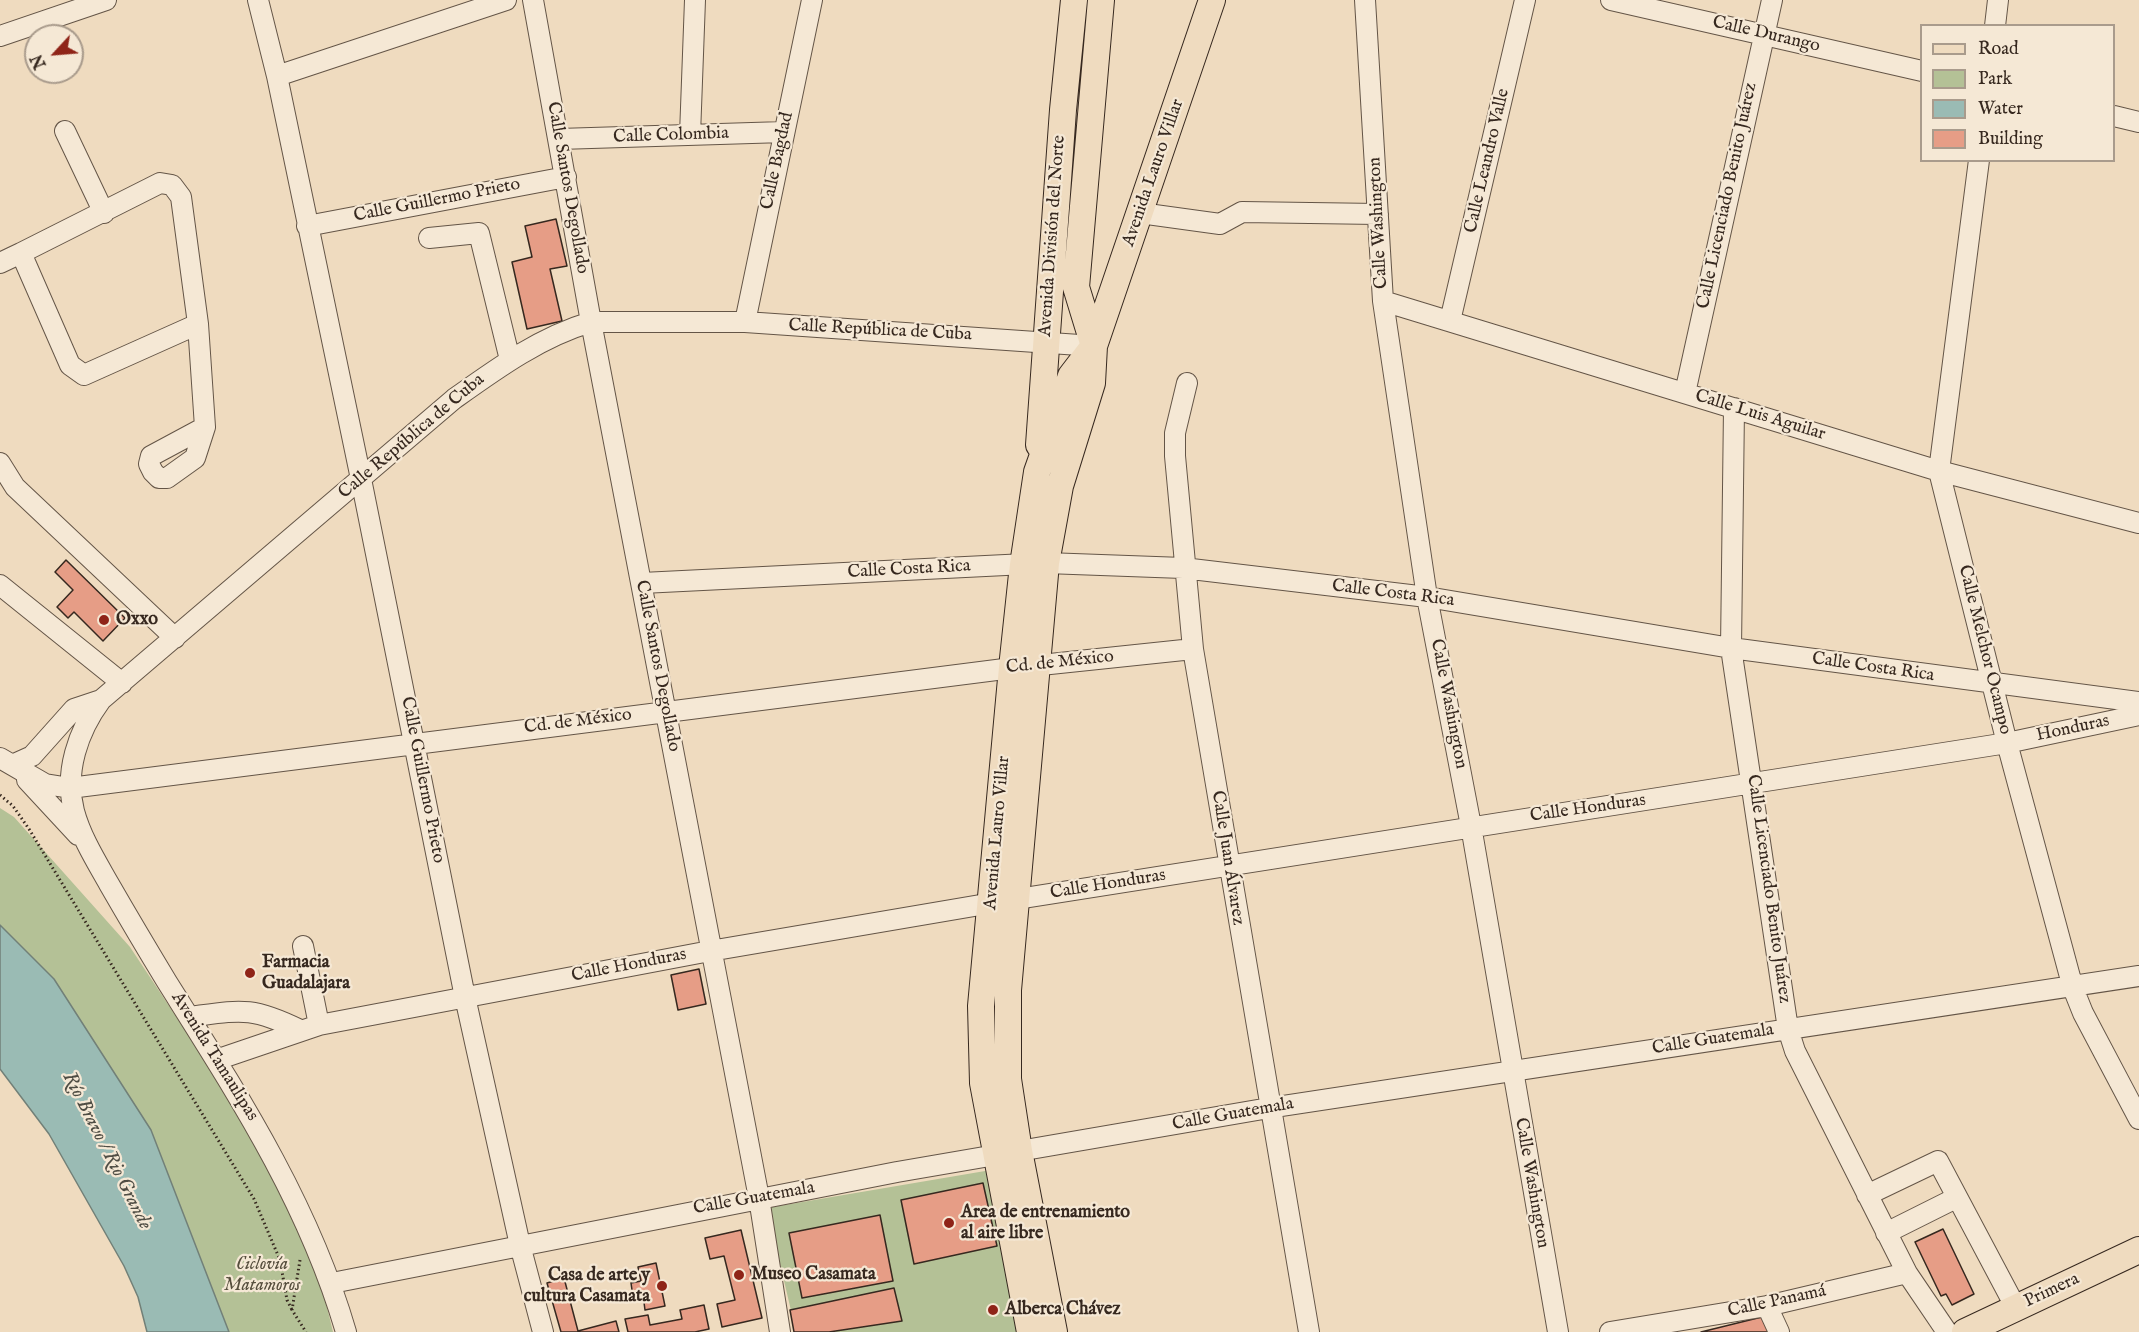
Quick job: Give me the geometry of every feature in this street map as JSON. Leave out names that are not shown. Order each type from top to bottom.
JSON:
[{"type":"main road","name":"Avenida División del Norte","points":[[1037,472],[1063,110],[1074,0]]},
{"type":"main road","name":"Avenida División del Norte","points":[[1094,346],[1076,287],[1101,0]]},
{"type":"main road","name":"Avenida Lauro Villar","points":[[1004,901],[1012,668],[1034,564],[1092,383],[1094,346],[1212,0]]},
{"type":"main road","points":[[1063,110],[1091,113]]},
{"type":"main road","name":"Avenida Lauro Villar","points":[[1054,1332],[1008,1154],[983,1083],[981,1006],[1004,901],[1037,666],[1034,564],[1037,472],[1071,376],[1094,346]]},
{"type":"main road","name":"Avenida Lauro Villar","points":[[1008,1154],[1030,1332]]},
{"type":"main road","name":"Primera","points":[[1965,1332],[2139,1250]]},
{"type":"street","points":[[0,36],[106,0]]},
{"type":"street","name":"Calle Guillermo Prieto","points":[[258,0],[277,76],[361,479],[465,997],[520,1245],[543,1332]]},
{"type":"street","points":[[277,76],[506,0]]},
{"type":"street","name":"Calle Santos Degollado","points":[[533,0],[591,322],[759,1198],[780,1332]]},
{"type":"street","points":[[690,135],[695,0]]},
{"type":"street","name":"Calle Bagdad","points":[[745,322],[812,0]]},
{"type":"street","name":"Calle Washington","points":[[1365,0],[1383,301],[1427,597],[1471,826],[1511,1071],[1558,1332]]},
{"type":"street","name":"Calle Leandro Valle","points":[[1450,321],[1525,0]]},
{"type":"street","name":"Calle Durango","points":[[1611,0],[1920,71]]},
{"type":"street","name":"Calle Licenciado Benito Juárez","points":[[1685,393],[1772,0]]},
{"type":"street","points":[[1995,24],[1998,0]]},
{"type":"street","points":[[2115,116],[2139,122]]},
{"type":"street","points":[[65,131],[104,213]]},
{"type":"street","name":"Calle Colombia","points":[[559,140],[784,132]]},
{"type":"street","name":"Calle Melchor Ocampo","points":[[1979,162],[1939,471],[2007,743],[2073,988],[2083,1013],[2139,1119]]},
{"type":"street","name":"Calle Guillermo Prieto","points":[[307,226],[566,177]]},
{"type":"street","points":[[0,262],[104,213],[160,183],[172,185],[180,197],[198,324],[205,427]]},
{"type":"street","points":[[1140,213],[1220,224],[1242,212],[1378,214]]},
{"type":"street","points":[[429,238],[479,233],[510,360]]},
{"type":"street","points":[[21,253],[70,364],[84,375],[198,324]]},
{"type":"street","name":"Calle Luis Aguilar","points":[[1383,301],[1939,471],[2139,523]]},
{"type":"street","name":"Calle República de Cuba","points":[[70,788],[77,744],[88,717],[101,700],[454,399],[510,360],[576,326],[591,322],[745,322],[1045,340],[1094,346]]},
{"type":"street","name":"Calle Juan Álvarez","points":[[1187,383],[1175,432],[1184,568],[1193,649],[1269,1108],[1309,1332]]},
{"type":"street","name":"Calle Licenciado Benito Juárez","points":[[1734,408],[1731,648],[1788,1029],[1795,1051],[1886,1233],[1907,1273],[1947,1332]]},
{"type":"street","points":[[0,463],[15,487],[175,638]]},
{"type":"street","name":"Calle Costa Rica","points":[[642,583],[1034,564],[1184,568],[1427,597],[1731,648],[2139,702]]},
{"type":"street","points":[[0,585],[122,683]]},
{"type":"street","name":"Cd. de México","points":[[6,762],[45,784],[70,788],[1012,668],[1193,649]]},
{"type":"street","points":[[6,762],[32,756],[74,709],[101,700]]},
{"type":"street","name":"Honduras","points":[[2007,743],[2139,715]]},
{"type":"street","name":"Calle Honduras","points":[[216,1060],[310,1028],[710,951],[1471,826],[2007,743]]},
{"type":"street","points":[[6,762],[90,849]]},
{"type":"street","name":"Avenida Tamaulipas","points":[[70,788],[79,827],[90,849],[284,1174],[332,1283],[346,1332]]},
{"type":"street","points":[[189,1017],[245,1010],[268,1014],[310,1028],[303,946]]},
{"type":"street","name":"Calle Guatemala","points":[[332,1283],[759,1198],[1269,1108],[2073,988],[2139,976]]},
{"type":"street","points":[[1867,1195],[1938,1161],[2016,1308]]},
{"type":"street","points":[[1886,1233],[1956,1198]]},
{"type":"street","name":"Calle Panamá","points":[[1610,1332],[1767,1306],[1907,1273]]},
{"type":"street","points":[[1767,1306],[1779,1332]]},
{"type":"path","points":[[0,795],[14,806],[29,829],[254,1199],[280,1260],[287,1300],[306,1332]]},
{"type":"path","points":[[292,1310],[301,1255]]},
{"type":"green space","name":"Ciclovía Matamoros","points":[[0,808],[14,817],[130,947],[197,1048],[271,1171],[321,1282],[333,1332],[229,1332],[151,1130],[54,979],[0,925]]},
{"type":"green space","points":[[991,1170],[1021,1332],[796,1332],[767,1208]]},
{"type":"water","name":"Río Bravo / Rio Grande","points":[[0,925],[54,979],[151,1130],[229,1332],[147,1332],[138,1297],[124,1266],[49,1134],[0,1069]]},
{"type":"building","points":[[556,219],[567,266],[550,269],[562,321],[527,329],[512,262],[532,257],[525,226]]},
{"type":"building","points":[[66,560],[125,618],[103,641],[74,612],[68,618],[57,607],[73,590],[55,572]]},
{"type":"building","points":[[699,969],[706,1004],[678,1010],[671,975]]},
{"type":"building","name":"Area de entrenamiento al aire libre","points":[[983,1183],[997,1246],[914,1264],[901,1200]]},
{"type":"building","points":[[880,1215],[893,1281],[802,1298],[789,1233]]},
{"type":"building","points":[[1943,1229],[1974,1294],[1952,1305],[1946,1294],[1941,1296],[1915,1242]]},
{"type":"building","points":[[741,1230],[762,1318],[722,1327],[717,1304],[735,1300],[724,1256],[710,1259],[705,1238]]},
{"type":"building","points":[[656,1263],[665,1306],[645,1310],[643,1295],[633,1297],[631,1283],[641,1281],[638,1267]]},
{"type":"building","points":[[564,1278],[578,1331],[616,1321],[619,1332],[561,1332],[547,1283]]},
{"type":"building","points":[[894,1288],[902,1321],[829,1332],[794,1332],[790,1310]]},
{"type":"building","points":[[704,1305],[709,1329],[695,1332],[628,1332],[625,1319],[648,1315],[650,1325],[682,1319],[680,1310]]},
{"type":"building","points":[[1770,1315],[1774,1332],[1701,1332]]},
{"type":"place","name":"Oxxo","points":[[104,620]]},
{"type":"place","name":"Farmacia Guadalajara","points":[[250,973]]},
{"type":"place","name":"Area de entrenamiento al aire libre","points":[[949,1223]]},
{"type":"place","name":"Museo Casamata","points":[[739,1275]]},
{"type":"place","name":"Casa de arte y cultura Casamata","points":[[662,1286]]},
{"type":"place","name":"Alberca Chávez","points":[[993,1310]]}]
